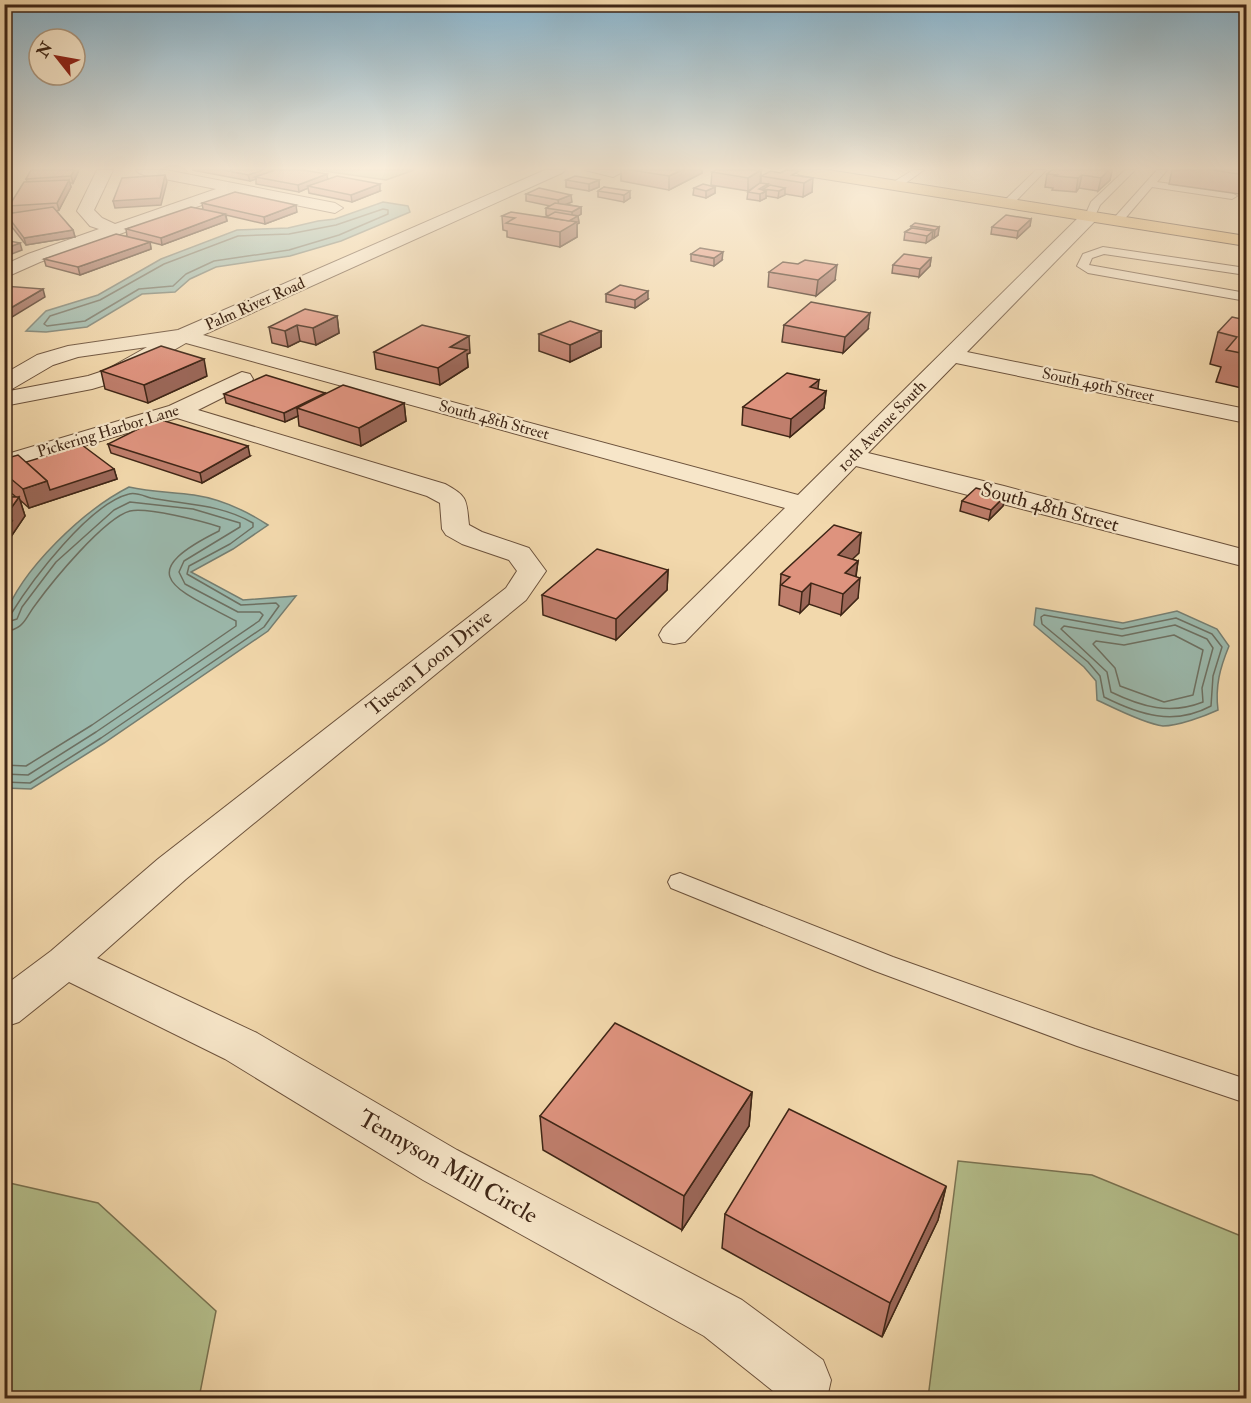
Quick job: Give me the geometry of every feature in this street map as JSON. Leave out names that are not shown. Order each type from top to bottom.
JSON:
[{"type":"main road","points":[[1212,235],[1246,241]]},
{"type":"street","points":[[4,272],[34,258],[99,235]]},
{"type":"street","name":"Palm River Road","points":[[13,389],[92,382],[114,375],[183,336],[409,235]]},
{"type":"street","name":"10th Avenue South","points":[[674,635],[1070,235]]},
{"type":"street","name":"Palm River Road","points":[[13,389],[45,360],[76,351],[183,336]]},
{"type":"street","name":"South 48th Street","points":[[183,336],[805,505]]},
{"type":"street","name":"South 49th Street","points":[[950,355],[1246,416]]},
{"type":"street","name":"Pickering Harbor Lane","points":[[4,463],[177,411],[242,379]]},
{"type":"street","name":"Tuscan Loon Drive","points":[[4,1010],[66,962],[172,869],[516,594],[532,571],[519,554],[472,538],[456,529],[453,499],[436,490],[177,411]]},
{"type":"street","name":"South 48th Street","points":[[852,457],[995,492],[1246,559]]},
{"type":"street","name":"Tennyson Mill Circle","points":[[66,962],[241,1046],[440,1165],[723,1318],[803,1380],[800,1398]]},
{"type":"lane","points":[[1246,271],[1103,250],[1087,256],[1083,266],[1088,269],[1246,297]]},
{"type":"lane","points":[[680,882],[884,964],[1088,1038],[1246,1091]]},
{"type":"green space","points":[[958,1161],[1092,1175],[1246,1238],[1246,1398],[928,1398]]},
{"type":"green space","points":[[5,1182],[98,1203],[216,1311],[199,1398],[5,1398]]},
{"type":"water","points":[[223,235],[354,235],[290,256],[216,267],[190,279],[175,292],[142,294],[87,327],[46,332],[26,331],[46,311],[98,295],[161,259]]},
{"type":"water","points":[[129,487],[214,499],[242,510],[268,525],[233,549],[191,572],[243,600],[296,596],[268,631],[104,743],[31,789],[5,788],[4,618],[24,580],[56,543],[93,510]]},
{"type":"water","points":[[1036,608],[1123,623],[1177,611],[1217,629],[1229,646],[1219,677],[1218,710],[1184,723],[1163,726],[1139,719],[1097,700],[1096,681],[1084,667],[1034,625]]},
{"type":"building","points":[[112,235],[150,242],[78,267],[44,259]]},
{"type":"building","points":[[4,240],[20,243],[4,249]]},
{"type":"building","points":[[700,248],[723,252],[714,258],[691,254]]},
{"type":"building","points":[[904,254],[931,258],[920,269],[893,265]]},
{"type":"building","points":[[805,260],[837,265],[818,280],[769,272],[783,262],[798,264]]},
{"type":"building","points":[[620,285],[648,291],[635,300],[606,294]]},
{"type":"building","points":[[4,286],[43,289],[4,312]]},
{"type":"building","points":[[811,302],[870,313],[845,337],[784,325]]},
{"type":"building","points":[[305,309],[337,316],[313,328],[297,325],[285,331],[269,327]]},
{"type":"building","points":[[1232,317],[1246,320],[1246,354],[1226,350],[1237,337],[1218,332]]},
{"type":"building","points":[[570,321],[601,331],[570,345],[539,334]]},
{"type":"building","points":[[422,325],[469,336],[450,347],[467,350],[438,368],[374,352]]},
{"type":"building","points":[[161,346],[204,359],[144,385],[101,371]]},
{"type":"building","points":[[787,373],[819,380],[810,387],[826,391],[791,419],[743,407]]},
{"type":"building","points":[[266,375],[325,393],[284,413],[224,394]]},
{"type":"building","points":[[343,385],[404,403],[359,428],[297,408]]},
{"type":"building","points":[[158,419],[248,446],[200,473],[108,444]]},
{"type":"building","points":[[82,445],[114,469],[50,490],[47,481],[26,462]]},
{"type":"building","points":[[18,455],[47,481],[23,489],[4,473],[4,459]]},
{"type":"building","points":[[976,488],[1005,496],[991,510],[962,501]]},
{"type":"building","points":[[4,497],[19,497],[9,511],[4,511]]},
{"type":"building","points":[[4,521],[12,521],[4,532]]},
{"type":"building","points":[[834,525],[861,533],[838,555],[858,561],[845,573],[860,578],[843,594],[811,583],[802,592],[781,585],[790,577],[781,574]]},
{"type":"building","points":[[597,549],[668,570],[616,619],[542,595]]},
{"type":"building","points":[[615,1023],[752,1092],[684,1196],[540,1116]]},
{"type":"building","points":[[789,1109],[946,1186],[890,1303],[725,1214]]}]
